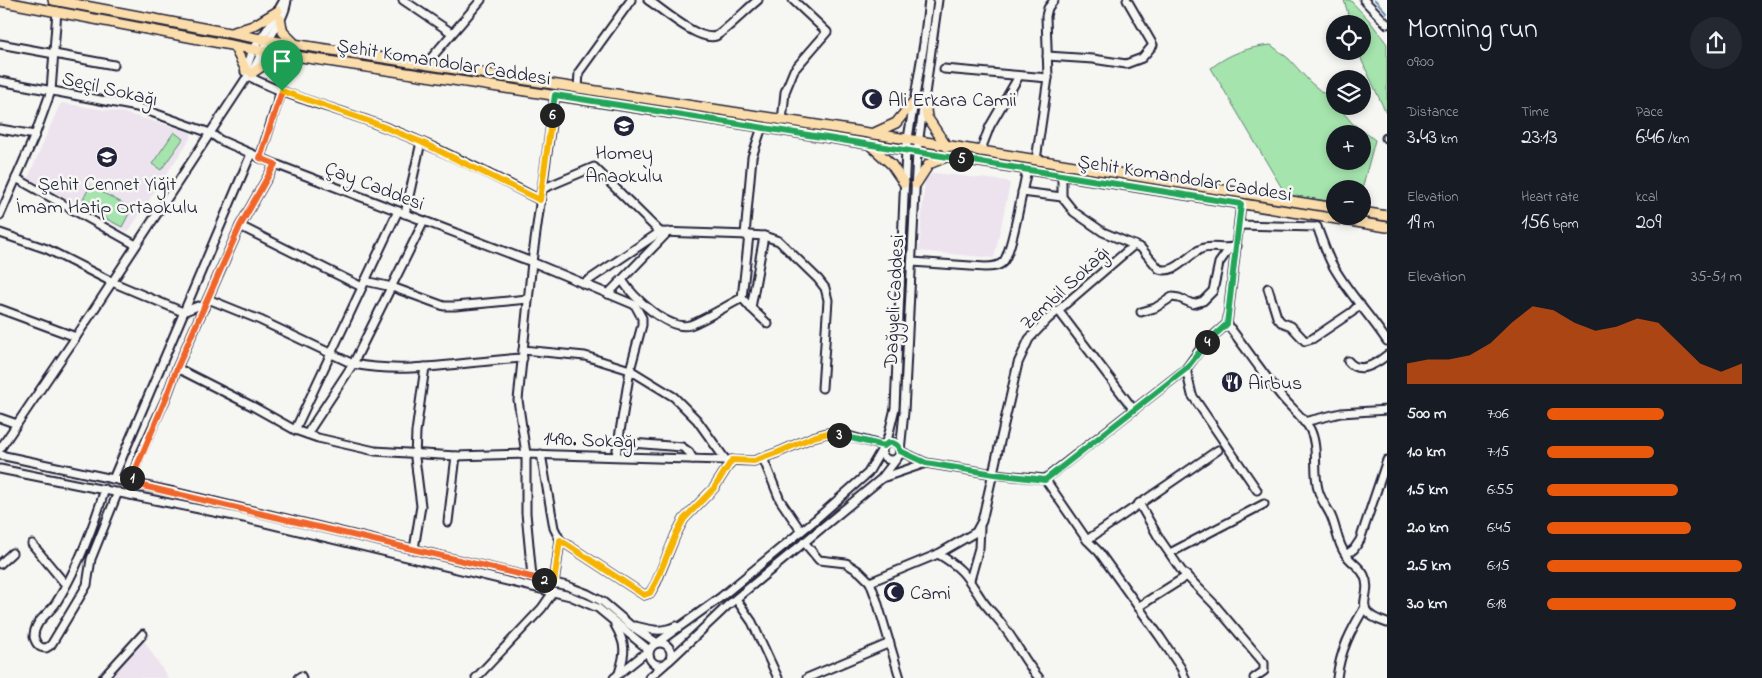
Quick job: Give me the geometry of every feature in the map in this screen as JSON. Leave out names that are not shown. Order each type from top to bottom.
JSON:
[{"type":"main road","name":"Şehit Komandolar Caddesi","points":[[53,0],[265,40],[871,135],[907,139],[1326,207]]},
{"type":"main road","name":"Şehit Komandolar Caddesi","points":[[0,1],[257,51],[762,127],[1371,224],[1387,229]]},
{"type":"main road","points":[[228,33],[253,26],[279,15],[283,32],[295,44]]},
{"type":"main road","points":[[234,46],[248,75],[283,54]]},
{"type":"main road","points":[[871,135],[896,123],[914,102]]},
{"type":"main road","points":[[925,102],[927,117],[947,146]]},
{"type":"main road","points":[[870,145],[891,164],[904,183]]},
{"type":"main road","points":[[916,184],[929,164],[947,157]]},
{"type":"main road","points":[[1371,213],[1387,216]]},
{"type":"street","points":[[0,450],[248,75],[257,51],[279,15],[285,0]]},
{"type":"street","points":[[403,0],[452,33]]},
{"type":"street","points":[[426,64],[480,0]]},
{"type":"street","points":[[578,89],[579,72],[630,0]]},
{"type":"street","points":[[648,0],[695,33],[707,37],[716,36],[758,0]]},
{"type":"street","points":[[782,121],[785,92],[794,70],[828,32],[793,0]]},
{"type":"street","name":"Dağyeli Caddesi","points":[[690,620],[721,597],[860,481],[871,468],[888,436],[896,408],[907,139],[924,43],[929,0]]},
{"type":"street","name":"Dağyeli Caddesi","points":[[899,454],[904,412],[917,152],[938,0]]},
{"type":"street","points":[[1036,160],[1048,78],[1047,12],[1054,0]]},
{"type":"street","points":[[1047,56],[1126,64],[1142,58],[1153,45],[1127,0]]},
{"type":"street","points":[[1364,0],[1387,24]]},
{"type":"street","points":[[0,215],[35,135],[51,91],[55,54],[56,12]]},
{"type":"street","points":[[0,44],[114,64]]},
{"type":"street","points":[[944,69],[1048,78]]},
{"type":"street","points":[[248,75],[282,91],[374,123],[421,142],[540,200]]},
{"type":"street","points":[[980,152],[990,126],[1019,76]]},
{"type":"street","name":"Seçil Sokağı","points":[[0,81],[137,107],[210,133]]},
{"type":"street","points":[[260,158],[282,91]]},
{"type":"street","points":[[532,578],[526,513],[526,454],[518,400],[532,262],[555,95]]},
{"type":"street","points":[[762,127],[752,157],[742,298],[768,324]]},
{"type":"street","points":[[0,129],[35,135]]},
{"type":"street","name":"Çay Caddesi","points":[[210,133],[220,140],[260,158],[532,262],[635,305],[642,318],[642,325],[630,370],[616,456]]},
{"type":"street","points":[[295,430],[363,284],[402,212],[421,142]]},
{"type":"street","points":[[113,479],[251,154]]},
{"type":"street","points":[[130,483],[177,368],[240,226],[275,164]]},
{"type":"street","points":[[542,190],[594,167],[660,232]]},
{"type":"street","points":[[912,262],[996,267],[1004,261],[1010,247],[1027,170]]},
{"type":"street","points":[[1062,175],[1062,197],[1074,212],[1104,232],[1134,245]]},
{"type":"street","points":[[16,178],[136,245]]},
{"type":"street","points":[[1022,192],[1062,197]]},
{"type":"street","points":[[1241,204],[1239,225],[1233,248],[1227,324],[1282,397],[1304,422],[1314,438],[1317,488],[1332,518],[1337,538],[1346,555],[1364,575],[1366,582],[1365,607],[1339,659],[1338,678]]},
{"type":"street","points":[[1322,217],[1317,227],[1331,263],[1352,296],[1387,341]]},
{"type":"street","points":[[307,434],[353,364],[424,221]]},
{"type":"street","points":[[1239,225],[1317,227]]},
{"type":"street","points":[[240,226],[363,284],[392,287],[444,306],[528,299]]},
{"type":"street","points":[[583,284],[660,232],[764,236],[779,241],[825,288],[828,300],[822,388]]},
{"type":"street","points":[[608,294],[668,232]]},
{"type":"street","points":[[0,233],[47,249],[112,282],[183,312],[198,306],[204,308]]},
{"type":"street","points":[[751,308],[764,236]]},
{"type":"street","name":"Zembil Sokağı","points":[[970,580],[979,548],[980,527],[994,474],[1018,363],[1029,338],[1058,310],[1134,245],[1141,248],[1156,266],[1163,270],[1171,270],[1201,249],[1233,248]]},
{"type":"street","points":[[1141,312],[1155,308],[1172,297],[1193,304],[1203,301],[1213,291],[1219,264],[1233,248]]},
{"type":"street","points":[[622,280],[629,292],[640,302],[668,321],[682,326],[697,322],[742,298]]},
{"type":"street","points":[[1268,288],[1277,317],[1286,325],[1291,326],[1305,340],[1312,339],[1352,312],[1360,304]]},
{"type":"street","points":[[208,299],[260,320],[353,364],[425,368],[455,366],[523,354],[585,356],[630,370],[674,397],[697,420],[728,460],[714,488],[684,519],[656,582],[650,593],[644,595],[560,540],[554,528],[541,454]]},
{"type":"street","points":[[0,309],[76,337]]},
{"type":"street","points":[[1058,310],[1134,410]]},
{"type":"street","points":[[899,454],[926,463],[1045,480],[1186,369],[1204,344],[1227,324]]},
{"type":"street","points":[[1348,361],[1354,367],[1362,368],[1387,355]]},
{"type":"street","name":"1490. Sokağı","points":[[177,368],[295,430],[375,451],[456,456],[541,454],[754,461],[813,437],[828,433],[852,437],[883,448]]},
{"type":"street","points":[[414,549],[421,506],[415,460],[416,432],[425,368]]},
{"type":"street","points":[[1186,369],[1192,396],[1257,490]]},
{"type":"street","points":[[1304,422],[1341,413],[1387,410]]},
{"type":"street","points":[[0,418],[17,424]]},
{"type":"street","points":[[619,442],[682,448],[689,452],[693,459]]},
{"type":"street","points":[[649,678],[736,599],[881,479],[899,454],[898,446],[894,443],[888,443],[883,448],[883,455],[887,459],[893,460],[899,454]]},
{"type":"street","points":[[1087,540],[1218,450]]},
{"type":"street","points":[[0,455],[113,479],[554,583],[588,594],[603,602],[630,625],[657,643],[665,644],[670,649],[671,657],[667,663],[657,666],[650,661],[649,650],[598,608],[586,602],[553,592],[244,518],[0,469]]},
{"type":"street","points":[[448,522],[456,456]]},
{"type":"street","points":[[763,458],[780,500],[801,531]]},
{"type":"street","points":[[1346,555],[1354,549],[1360,540],[1387,460]]},
{"type":"street","points":[[881,479],[926,463]]},
{"type":"street","points":[[1045,480],[1087,540],[1099,552],[1138,607],[1181,668],[1185,678]]},
{"type":"street","points":[[105,490],[95,523],[66,585],[55,605],[39,622],[34,633],[35,641],[42,648],[50,645],[88,585],[90,559],[118,492]]},
{"type":"street","points":[[1139,503],[1170,553],[1264,663],[1264,671],[1254,678]]},
{"type":"street","points":[[1170,553],[1264,504]]},
{"type":"street","points":[[870,582],[938,554],[971,536],[980,527]]},
{"type":"street","points":[[554,583],[560,540]]},
{"type":"street","points":[[804,542],[819,560],[846,563],[860,572],[870,582],[900,678]]},
{"type":"street","points":[[32,544],[66,585]]},
{"type":"street","points":[[0,564],[12,554]]},
{"type":"street","points":[[938,554],[956,565],[970,580],[983,601],[1005,627],[1024,659],[1039,678]]},
{"type":"street","points":[[1138,607],[1188,576]]},
{"type":"street","points":[[476,678],[542,608],[553,592]]},
{"type":"street","points":[[736,599],[752,622],[778,678]]},
{"type":"street","points":[[1365,607],[1373,618],[1387,623]]},
{"type":"street","points":[[612,620],[622,637],[624,645],[624,655],[617,675]]},
{"type":"street","points":[[630,625],[658,631],[669,629],[690,620]]},
{"type":"street","points":[[617,675],[690,620]]},
{"type":"street","points":[[103,678],[142,634]]},
{"type":"street","points":[[807,678],[890,643]]},
{"type":"street","points":[[298,678],[301,676],[302,678]]},
{"type":"shaded area","name":"Şehit Cennet Yiğit İmam Hatip Ortaokulu","points":[[62,103],[124,113],[191,132],[191,137],[128,232],[28,178]]},
{"type":"shaded area","points":[[934,173],[1007,181],[1010,184],[994,258],[919,251],[925,179]]},
{"type":"shaded area","points":[[141,636],[168,678],[104,678]]},
{"type":"green space","points":[[1344,0],[1350,0],[1364,15],[1348,15]]},
{"type":"green space","points":[[1371,23],[1387,44],[1387,115],[1371,80],[1371,70],[1366,70],[1362,61],[1371,60]]},
{"type":"green space","points":[[1271,45],[1289,59],[1310,82],[1326,95],[1326,115],[1345,115],[1355,125],[1326,125],[1326,170],[1367,170],[1364,180],[1326,180],[1326,201],[1286,195],[1211,68],[1232,55],[1247,49]]},
{"type":"green space","points":[[174,132],[183,139],[161,170],[152,164]]},
{"type":"green space","points":[[1371,137],[1375,140],[1371,155]]},
{"type":"green space","points":[[90,186],[132,208],[122,227],[80,205]]},
{"type":"waterway","points":[[1375,0],[1387,13]]},
{"type":"place","name":"Ali Erkara Camii","points":[[872,99]]},
{"type":"place","name":"Homey Anaokulu","points":[[624,126]]},
{"type":"place","name":"Şehit Cennet Yiğit İmam Hatip Ortaokulu","points":[[107,157]]},
{"type":"place","name":"Airbus","points":[[1232,382]]},
{"type":"place","name":"Cami","points":[[894,592]]},
{"type":"route","points":[[282,91],[374,123],[421,142],[540,200],[555,95],[1241,204],[1227,324],[1204,344],[1186,369],[1045,480],[926,463],[900,451],[896,444],[891,442],[884,446],[852,437],[828,433],[813,437],[754,461],[732,460],[714,488],[684,519],[656,582],[650,593],[644,595],[560,540],[554,583],[130,483],[177,368],[240,226],[275,164],[260,158],[282,91]]}]
